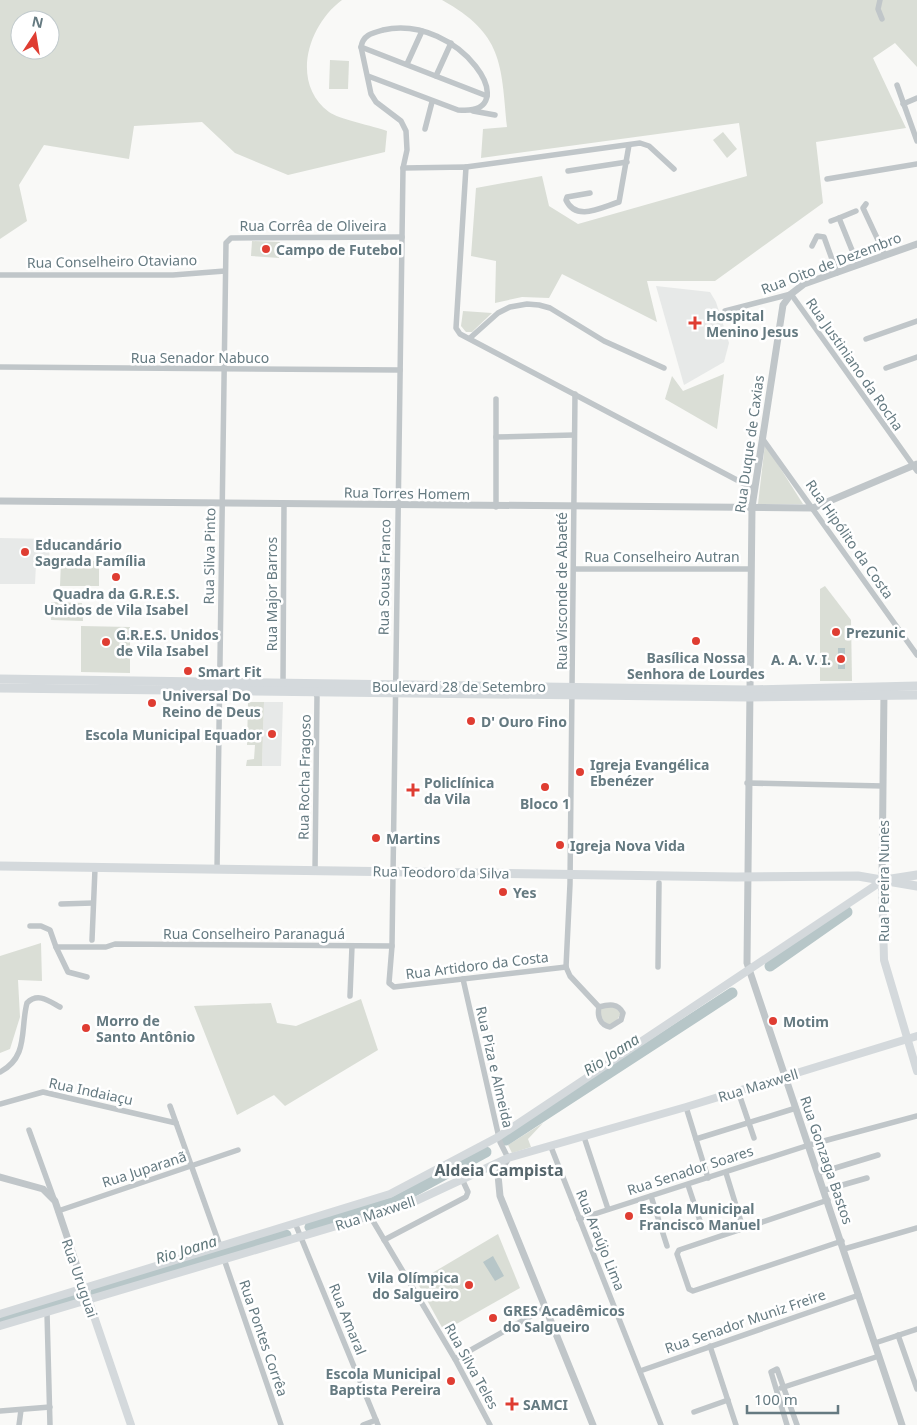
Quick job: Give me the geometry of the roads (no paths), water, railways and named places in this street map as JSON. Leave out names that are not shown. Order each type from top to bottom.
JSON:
[{"type":"main road","name":"Boulevard 28 de Setembro","points":[[0,680],[314,689],[573,690],[748,694],[884,691],[917,686]]},
{"type":"main road","name":"Boulevard 28 de Setembro","points":[[0,688],[283,685],[314,689]]},
{"type":"main road","name":"Boulevard 28 de Setembro","points":[[884,691],[917,695]]},
{"type":"main road","name":"Rua Teodoro da Silva","points":[[0,866],[746,877],[858,876],[917,886]]},
{"type":"main road","points":[[882,881],[917,875]]},
{"type":"main road","name":"Rua Maxwell","points":[[0,1314],[390,1194],[498,1137],[882,881]]},
{"type":"main road","name":"Rua Pereira Nunes","points":[[882,881],[884,960],[917,1071]]},
{"type":"main road","name":"Rua Maxwell","points":[[0,1326],[407,1205],[508,1158],[686,1107],[917,1036]]},
{"type":"main road","name":"Rua Uruguai","points":[[84,1288],[131,1425]]},
{"type":"street","points":[[880,0],[878,9],[882,19]]},
{"type":"street","points":[[473,112],[482,106],[487,96],[485,81],[480,70],[465,52],[452,43],[422,31],[396,28],[381,30],[362,40],[361,47],[368,76],[432,102],[458,110],[495,115]]},
{"type":"street","points":[[407,64],[422,31]]},
{"type":"street","points":[[436,76],[452,43]]},
{"type":"street","points":[[361,47],[487,96]]},
{"type":"street","name":"Rua Sousa Franco","points":[[368,76],[371,94],[376,102],[401,121],[406,130],[407,150],[403,168],[391,986]]},
{"type":"street","points":[[897,85],[917,141]]},
{"type":"street","points":[[903,104],[917,98]]},
{"type":"street","points":[[425,129],[432,102]]},
{"type":"street","points":[[403,168],[466,167],[640,143],[649,146],[674,169]]},
{"type":"street","points":[[590,193],[567,197],[566,200],[578,212],[589,211],[619,202],[629,145]]},
{"type":"street","points":[[568,171],[627,162]]},
{"type":"street","points":[[827,179],[917,164]]},
{"type":"street","points":[[466,167],[456,328],[460,334],[754,490]]},
{"type":"street","points":[[866,204],[863,208],[886,255]]},
{"type":"street","points":[[831,221],[856,211]]},
{"type":"street","points":[[839,218],[858,265]]},
{"type":"street","points":[[812,246],[817,236],[824,237],[837,273]]},
{"type":"street","name":"Rua Corrêa de Oliveira","points":[[226,243],[232,238],[402,237]]},
{"type":"street","name":"Rua Silva Pinto","points":[[216,870],[226,243]]},
{"type":"street","name":"Rua Oito de Dezembro","points":[[724,312],[791,294],[804,284],[917,244]]},
{"type":"street","name":"Rua Conselheiro Otaviano","points":[[0,275],[173,275],[225,271]]},
{"type":"street","name":"Rua Duque de Caxias","points":[[748,694],[752,507],[780,313],[791,294]]},
{"type":"street","name":"Rua Justiniano da Rocha","points":[[791,294],[916,467]]},
{"type":"street","points":[[470,338],[498,313],[510,307],[527,304],[539,305],[550,308],[604,341],[664,368]]},
{"type":"street","points":[[866,339],[917,321]]},
{"type":"street","points":[[886,368],[917,357]]},
{"type":"street","name":"Rua Senador Nabuco","points":[[0,367],[400,370]]},
{"type":"street","name":"Rua Visconde de Abaeté","points":[[566,967],[570,874],[575,569],[575,394]]},
{"type":"street","points":[[496,399],[496,507]]},
{"type":"street","points":[[496,437],[574,435]]},
{"type":"street","name":"Rua Hipólito da Costa","points":[[762,438],[915,648],[917,656]]},
{"type":"street","points":[[813,508],[916,467]]},
{"type":"street","name":"Rua Torres Homem","points":[[0,501],[496,507],[813,508]]},
{"type":"street","name":"Rua Major Barros","points":[[283,685],[284,504]]},
{"type":"street","name":"Rua Conselheiro Autran","points":[[575,569],[750,569]]},
{"type":"street","name":"Rua Rocha Fragoso","points":[[314,689],[315,871]]},
{"type":"street","name":"Rua Pereira Nunes","points":[[882,881],[884,691]]},
{"type":"street","name":"Rua Gonzaga Bastos","points":[[748,694],[746,877],[748,972],[825,1190],[902,1425]]},
{"type":"street","points":[[747,783],[883,786]]},
{"type":"street","points":[[92,940],[95,868]]},
{"type":"street","points":[[658,967],[659,882]]},
{"type":"street","points":[[61,904],[93,903]]},
{"type":"street","points":[[30,926],[41,926],[50,930],[68,972],[87,977]]},
{"type":"street","name":"Rua Conselheiro Paranaguá","points":[[56,947],[106,947],[115,944],[392,946]]},
{"type":"street","points":[[350,996],[352,946]]},
{"type":"street","points":[[566,967],[570,976],[599,1007],[600,1019],[607,1027],[613,1026],[622,1020],[623,1013],[619,1007],[611,1004],[599,1007]]},
{"type":"street","name":"Rua Artidoro da Costa","points":[[391,986],[566,967]]},
{"type":"street","name":"Rua Piza e Almeida","points":[[463,979],[498,1137],[503,1152],[508,1158]]},
{"type":"street","points":[[0,1072],[16,1060],[21,1046],[27,1003],[35,998],[41,998],[60,1007]]},
{"type":"street","points":[[738,1091],[754,1138]]},
{"type":"street","name":"Rua Indaiaçu","points":[[0,1104],[43,1092],[176,1123]]},
{"type":"street","points":[[170,1106],[220,1246]]},
{"type":"street","points":[[686,1107],[708,1178]]},
{"type":"street","points":[[696,1138],[796,1108]]},
{"type":"street","name":"Rua Senador Soares","points":[[579,1219],[809,1145],[917,1116]]},
{"type":"street","name":"Rua Uruguai","points":[[29,1130],[84,1288]]},
{"type":"street","points":[[584,1137],[608,1209]]},
{"type":"street","name":"Rua Araújo Lima","points":[[551,1147],[661,1425]]},
{"type":"street","name":"Rua Juparanã","points":[[58,1211],[238,1150]]},
{"type":"street","points":[[819,1174],[878,1155]]},
{"type":"street","points":[[508,1158],[498,1175],[498,1188],[544,1308],[594,1425]]},
{"type":"street","points":[[726,1173],[742,1225]]},
{"type":"street","points":[[0,1177],[43,1189],[55,1201]]},
{"type":"street","points":[[384,1240],[466,1197],[468,1192],[462,1178]]},
{"type":"street","points":[[825,1190],[867,1178]]},
{"type":"street","points":[[688,1185],[700,1221],[691,1226]]},
{"type":"street","points":[[651,1196],[667,1246]]},
{"type":"street","points":[[828,1200],[679,1250],[677,1254],[690,1289],[693,1291],[842,1241]]},
{"type":"street","name":"Rua Silva Teles","points":[[370,1216],[455,1359],[490,1425]]},
{"type":"street","name":"Rua Amaral","points":[[295,1223],[377,1423]]},
{"type":"street","points":[[844,1249],[917,1228]]},
{"type":"street","name":"Rua Pontes Corrêa","points":[[224,1259],[281,1425]]},
{"type":"street","name":"Rua Senador Muniz Freire","points":[[640,1371],[859,1295]]},
{"type":"street","points":[[455,1359],[544,1308]]},
{"type":"street","points":[[47,1313],[50,1425]]},
{"type":"street","points":[[875,1343],[917,1329]]},
{"type":"street","points":[[898,1336],[917,1389]]},
{"type":"street","points":[[710,1346],[736,1425]]},
{"type":"street","points":[[776,1390],[879,1356]]},
{"type":"street","points":[[787,1425],[771,1370],[778,1369],[797,1425]]},
{"type":"street","points":[[694,1412],[728,1400]]},
{"type":"street","points":[[0,1411],[50,1407]]},
{"type":"street","points":[[19,1425],[21,1410]]},
{"type":"street","points":[[362,1425],[377,1423]]},
{"type":"waterway","name":"Rio Joana","points":[[770,966],[847,912]]},
{"type":"waterway","name":"Rio Joana","points":[[506,1140],[732,993]]},
{"type":"waterway","name":"Rio Joana","points":[[310,1227],[394,1202],[486,1152]]},
{"type":"waterway","name":"Rio Joana","points":[[96,1292],[286,1235]]},
{"type":"waterway","name":"Rio Joana","points":[[0,1321],[75,1298]]},
{"type":"place","name":"Campo de Futebol","points":[[266,249]]},
{"type":"place","name":"Hospital Menino Jesus","points":[[695,323]]},
{"type":"place","name":"Educandário Sagrada Família","points":[[25,552]]},
{"type":"place","name":"Quadra da G.R.E.S. Unidos de Vila Isabel","points":[[116,577]]},
{"type":"place","name":"Prezunic","points":[[836,632]]},
{"type":"place","name":"Basílica Nossa Senhora de Lourdes","points":[[696,641]]},
{"type":"place","name":"G.R.E.S. Unidos de Vila Isabel","points":[[106,642]]},
{"type":"place","name":"A. A. V. I.","points":[[841,659]]},
{"type":"place","name":"Smart Fit","points":[[188,671]]},
{"type":"place","name":"Universal Do Reino de Deus","points":[[152,703]]},
{"type":"place","name":"D' Ouro Fino","points":[[471,721]]},
{"type":"place","name":"Escola Municipal Equador","points":[[272,734]]},
{"type":"place","name":"Igreja Evangélica Ebenézer","points":[[580,772]]},
{"type":"place","name":"Bloco 1","points":[[545,787]]},
{"type":"place","name":"Policlínica da Vila","points":[[413,790]]},
{"type":"place","name":"Martins","points":[[376,838]]},
{"type":"place","name":"Igreja Nova Vida","points":[[560,845]]},
{"type":"place","name":"Yes","points":[[503,892]]},
{"type":"place","name":"Motim","points":[[773,1021]]},
{"type":"place","name":"Morro de Santo Antônio","points":[[86,1028]]},
{"type":"place","name":"Escola Municipal Francisco Manuel","points":[[629,1216]]},
{"type":"place","name":"Vila Olímpica do Salgueiro","points":[[469,1285]]},
{"type":"place","name":"GRES Acadêmicos do Salgueiro","points":[[493,1318]]},
{"type":"place","name":"Escola Municipal Baptista Pereira","points":[[451,1381]]},
{"type":"place","name":"SAMCI","points":[[512,1404]]},
{"type":"district","name":"Aldeia Campista","points":[[499,1170]]}]
